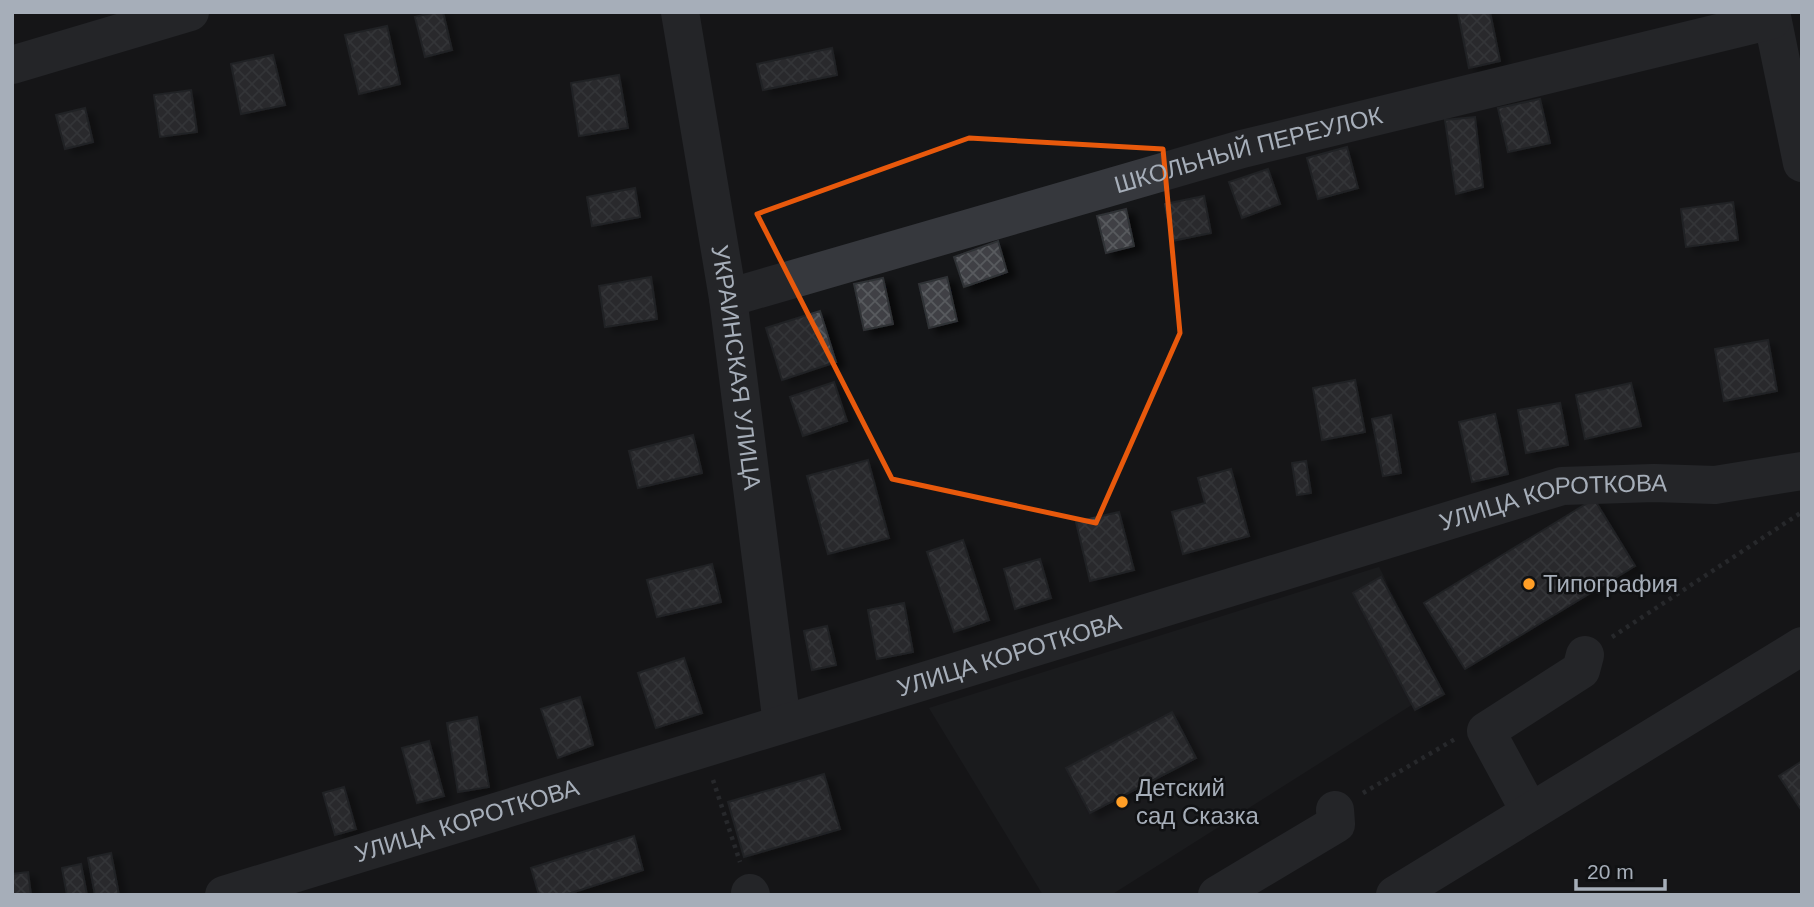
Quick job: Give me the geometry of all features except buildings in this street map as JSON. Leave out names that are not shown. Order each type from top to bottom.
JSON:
[{"type":"street","name":"УКРАИНСКАЯ УЛИЦА","points":[[680,12],[728,298],[782,724]]},
{"type":"street","points":[[12,65],[178,14]]},
{"type":"street","name":"ШКОЛЬНЫЙ ПЕРЕУЛОК","points":[[728,298],[1242,149],[1772,16]]},
{"type":"street","points":[[1772,16],[1802,163]]},
{"type":"street","name":"УЛИЦА КОРОТКОВА","points":[[224,895],[1562,486],[1654,483],[1715,485],[1802,471]]},
{"type":"street","points":[[1395,895],[1802,646]]},
{"type":"street","points":[[1530,812],[1486,731],[1581,670],[1585,655]]},
{"type":"street","points":[[1217,895],[1336,824],[1335,810]]},
{"type":"path","points":[[703,748],[751,894]]},
{"type":"highlighted area","points":[[969,138],[1163,149],[1180,333],[1096,523],[892,479],[757,214]]},
{"type":"shaded area","name":"Детский сад Сказка","points":[[1379,567],[1440,687],[1111,895],[1043,895],[929,708]]},
{"type":"place","name":"Типография","points":[[1529,584]]},
{"type":"place","name":"Детский сад Сказка","points":[[1122,802]]}]
